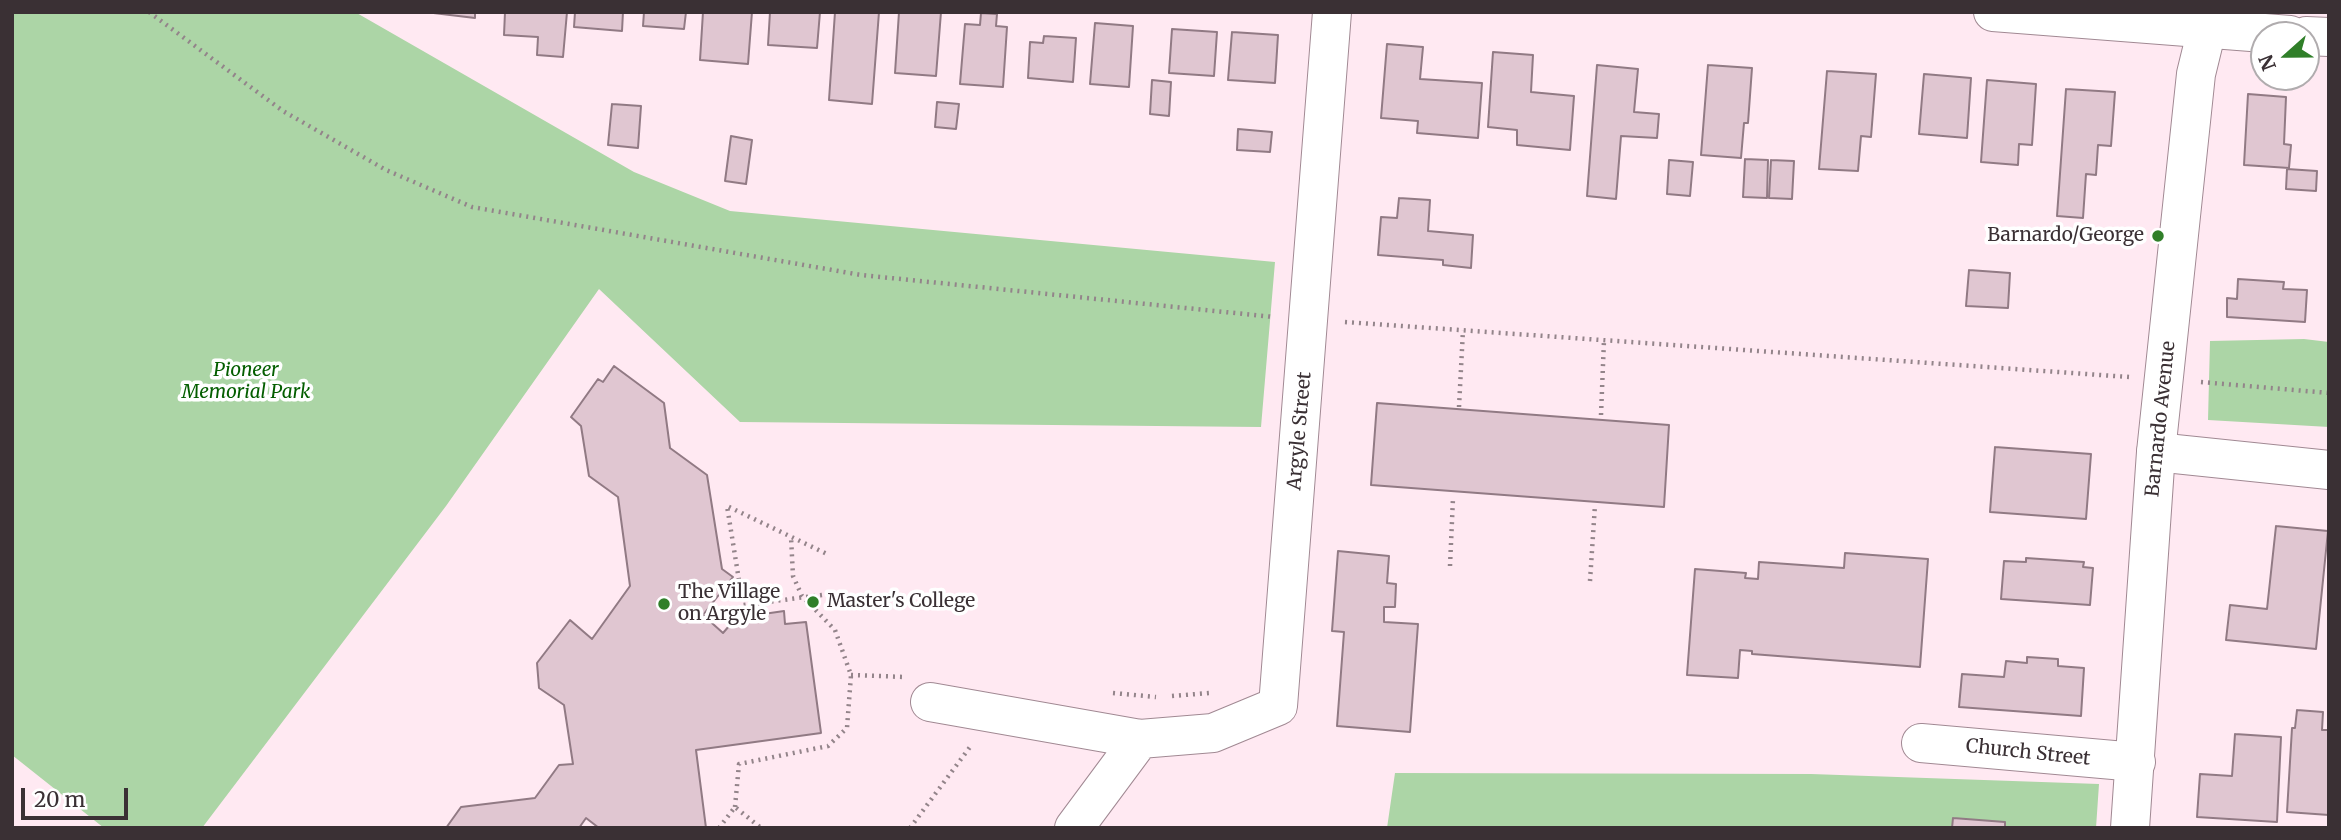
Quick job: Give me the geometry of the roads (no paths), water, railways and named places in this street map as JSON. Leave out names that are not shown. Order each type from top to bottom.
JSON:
[{"type":"street","name":"Argyle Street","points":[[930,702],[1140,739],[1213,733],[1278,706],[1332,12]]},
{"type":"street","points":[[1993,12],[2209,21],[2250,28]]},
{"type":"street","name":"Barnardo Avenue","points":[[2130,828],[2156,452],[2196,74],[2209,21]]},
{"type":"street","points":[[2156,452],[2329,470]]},
{"type":"street","points":[[1074,828],[1140,739]]},
{"type":"street","name":"Church Street","points":[[1921,743],[2136,762]]},
{"type":"place","name":"Barnardo/George","points":[[2158,236]]},
{"type":"place","name":"Master's College","points":[[813,602]]},
{"type":"place","name":"The Village on Argyle","points":[[664,604]]},
{"type":"park label","name":"Pioneer Memorial Park","points":[[246,382]]}]
